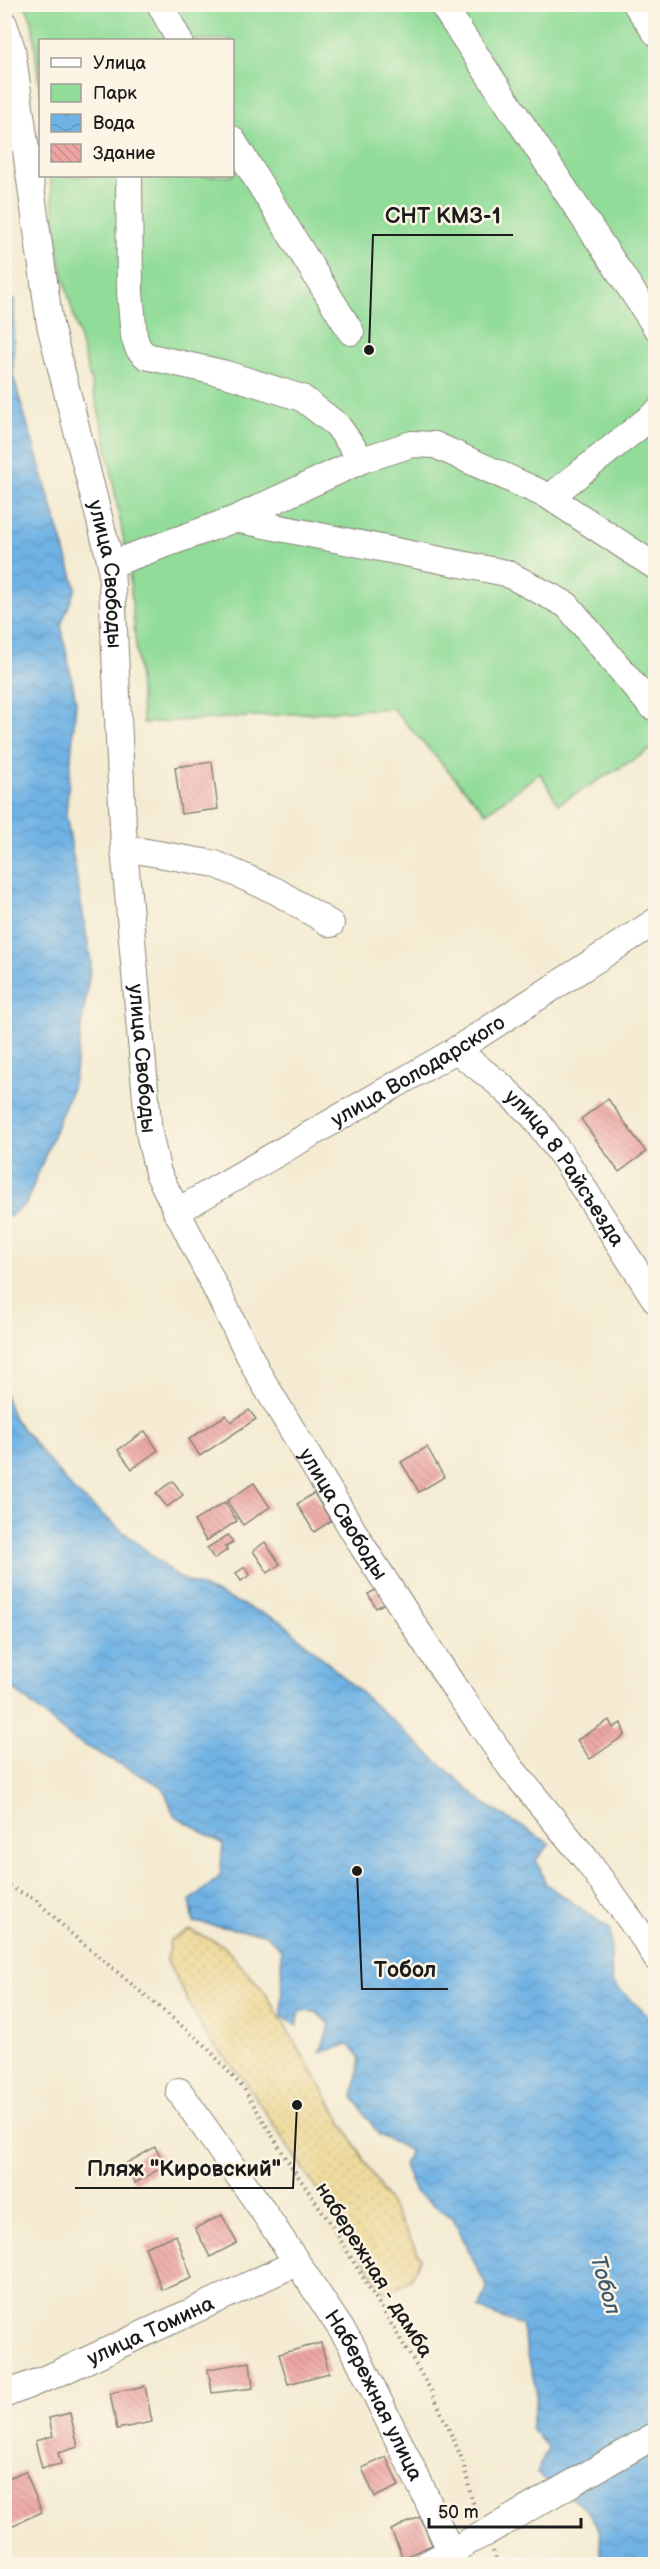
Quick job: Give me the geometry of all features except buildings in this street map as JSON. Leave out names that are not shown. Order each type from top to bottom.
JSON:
[{"type":"street","points":[[160,4],[178,39]]},
{"type":"street","points":[[442,4],[656,327]]},
{"type":"street","points":[[636,4],[656,33]]},
{"type":"street","name":"улица Свободы","points":[[4,24],[50,325],[111,564],[124,848],[149,1133],[158,1173],[259,1375],[369,1556],[456,1690],[511,1768],[585,1858],[656,1958]]},
{"type":"street","points":[[234,142],[351,332]]},
{"type":"street","points":[[129,177],[130,292],[134,336],[138,348],[146,356],[226,374],[302,398],[337,425],[362,460]]},
{"type":"street","points":[[550,497],[656,412]]},
{"type":"street","points":[[111,564],[234,519],[362,460],[412,444],[435,445],[550,497],[656,567]]},
{"type":"street","points":[[234,519],[506,573],[567,606],[651,706]]},
{"type":"street","points":[[124,848],[215,864],[276,891],[331,924]]},
{"type":"street","name":"улица Володарского","points":[[176,1212],[456,1050],[656,921]]},
{"type":"street","name":"улица 8 Райсъезда","points":[[456,1050],[498,1083],[534,1117],[566,1161],[656,1301]]},
{"type":"street","name":"Набережная улица","points":[[178,2091],[248,2190],[351,2344],[454,2558]]},
{"type":"street","name":"улица Томина","points":[[4,2395],[59,2373],[296,2263]]},
{"type":"street","points":[[427,2565],[454,2558],[495,2528],[656,2435]]},
{"type":"path","name":"набережная - дамба","points":[[4,1884],[35,1899],[74,1936],[206,2046],[244,2089],[289,2163],[330,2221],[432,2392],[463,2462],[472,2500],[495,2528]]},
{"type":"sand","points":[[190,1930],[223,1945],[265,1992],[421,2257],[412,2277],[400,2287],[385,2292],[241,2076],[207,2037],[167,1961],[170,1940]]},
{"type":"green space","points":[[25,5],[655,5],[655,747],[558,804],[540,773],[486,813],[392,708],[143,723],[129,570],[105,436],[60,263],[50,177],[234,177],[234,39],[39,39],[39,84],[32,21]]},
{"type":"water","points":[[5,299],[14,300],[13,376],[76,588],[61,625],[76,701],[66,814],[91,962],[73,1085],[26,1204],[5,1219]]},
{"type":"water","points":[[4,1393],[14,1418],[72,1489],[178,1577],[281,1621],[485,1804],[550,1844],[536,1860],[546,1884],[610,1929],[612,1982],[645,2013],[655,2034],[655,2564],[602,2564],[600,2532],[586,2509],[536,2473],[548,2448],[531,2428],[537,2395],[521,2325],[479,2309],[487,2288],[453,2218],[415,2192],[403,2164],[411,2151],[379,2135],[353,2097],[360,2058],[349,2045],[320,2052],[330,2025],[316,2012],[300,2011],[297,2026],[282,2017],[281,1949],[265,1934],[194,1922],[190,1901],[220,1876],[223,1844],[174,1815],[163,1787],[73,1739],[5,1682]]},
{"type":"place","name":"СНТ КМЗ-1","points":[[369,350]]},
{"type":"place","name":"Тобол","points":[[357,1871]]},
{"type":"place","name":"Пляж \"Кировский\"","points":[[297,2105]]}]
